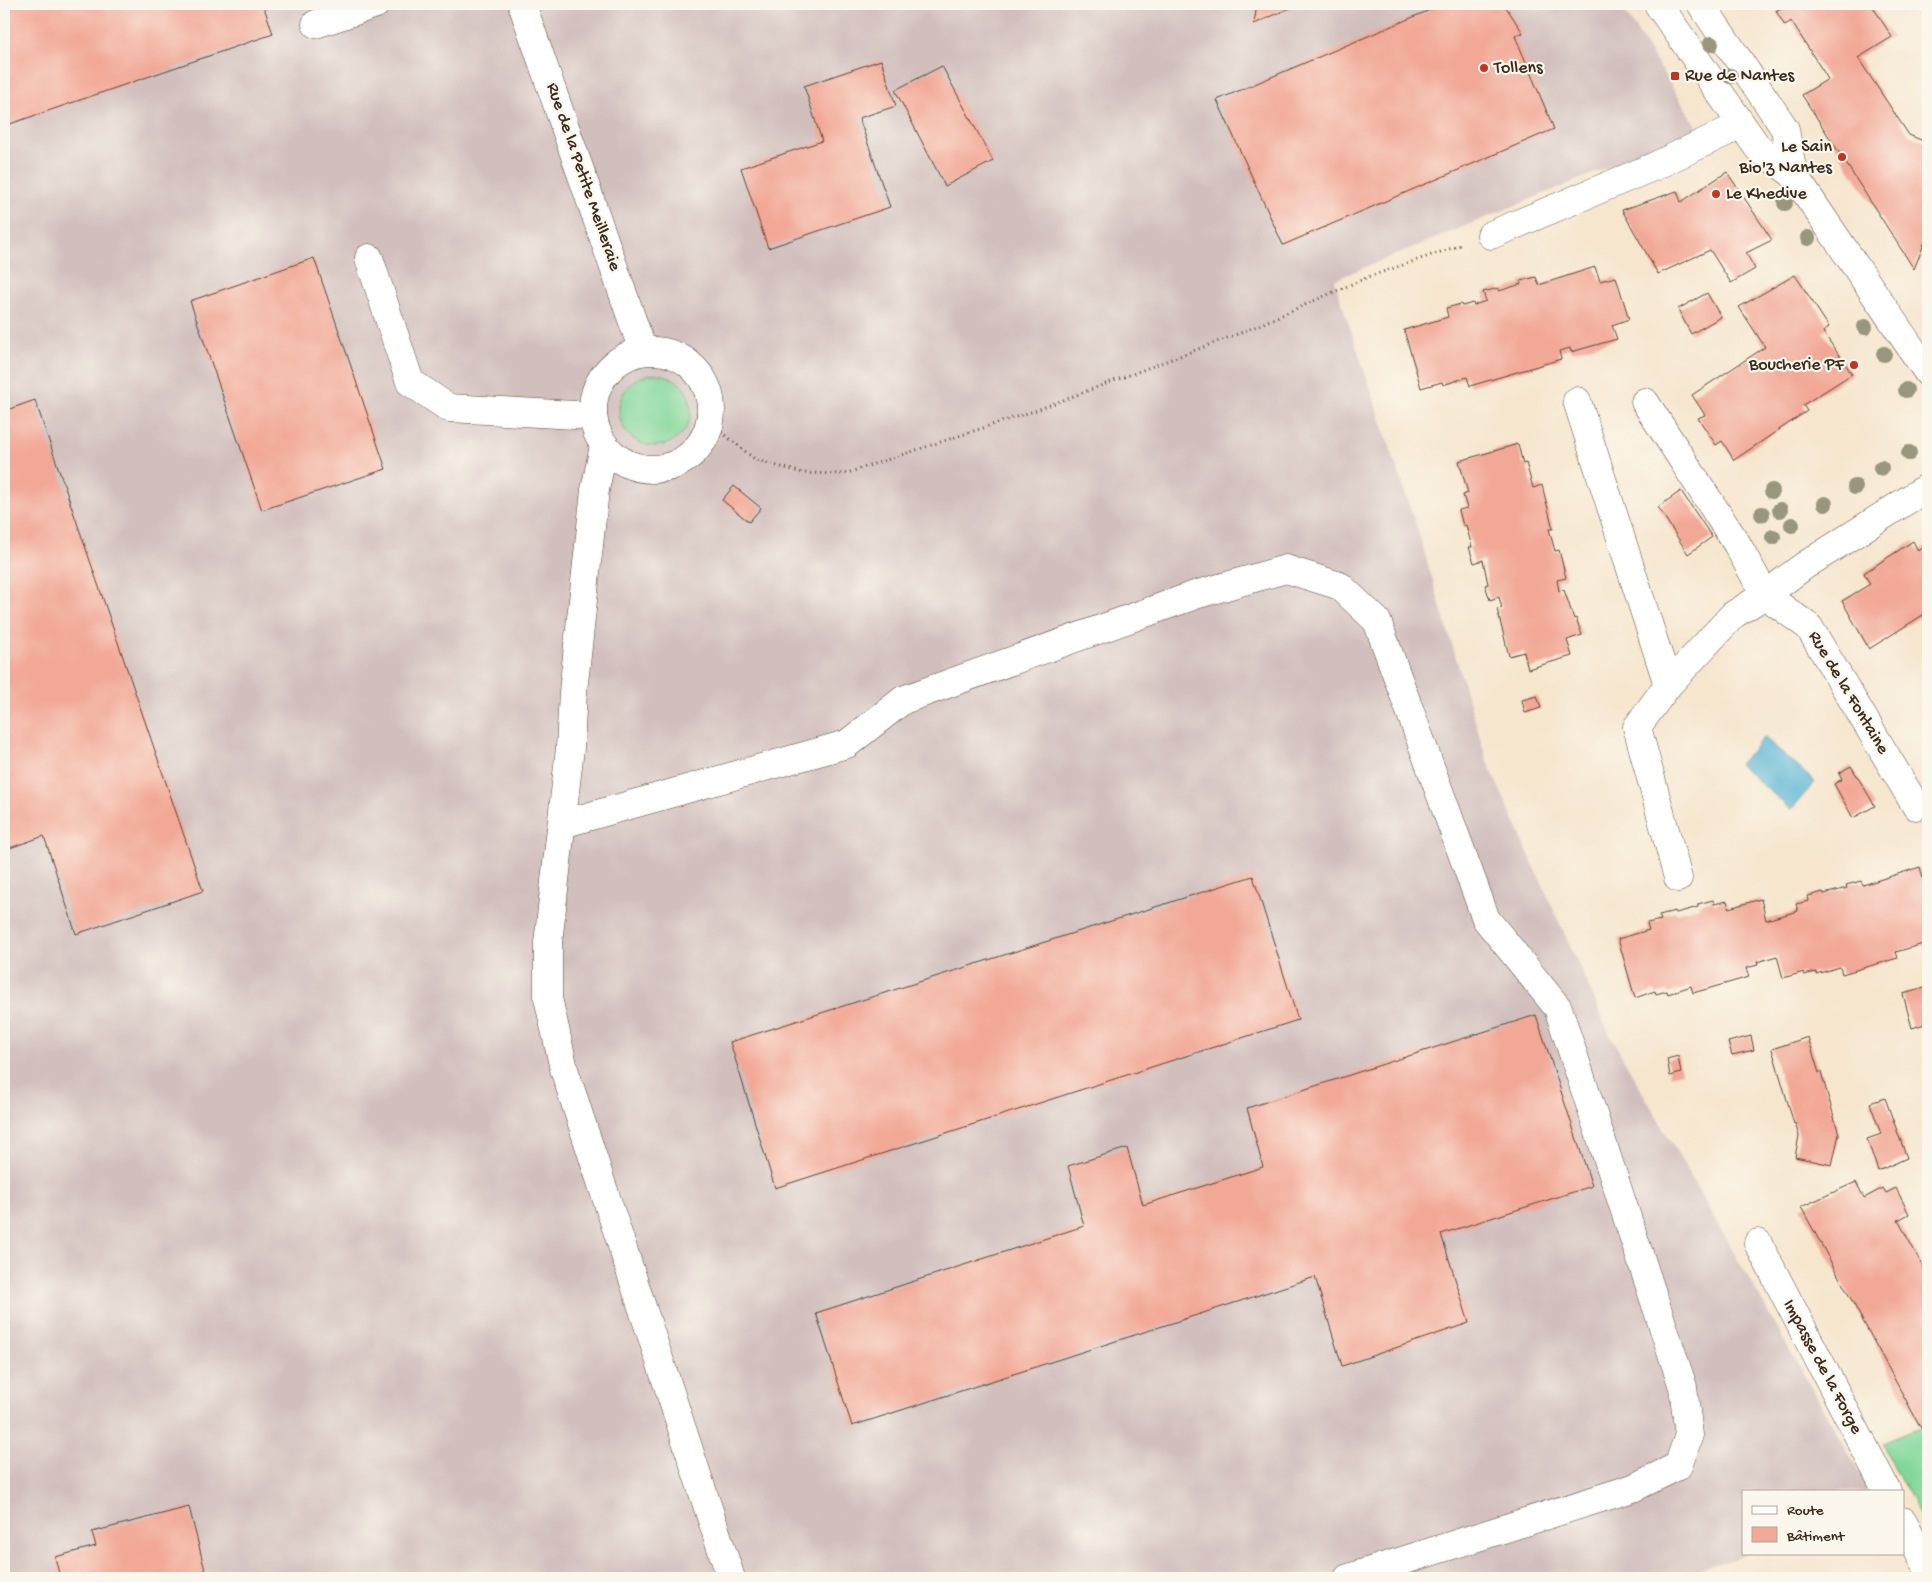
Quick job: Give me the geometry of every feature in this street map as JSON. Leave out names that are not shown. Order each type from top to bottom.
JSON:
[{"type":"street","points":[[316,24],[376,4]]},
{"type":"street","name":"Rue de la Petite Meilleraie","points":[[522,4],[643,351]]},
{"type":"street","points":[[1658,4],[1758,148],[1793,174],[1928,373]]},
{"type":"street","points":[[1701,4],[1785,129],[1793,174]]},
{"type":"street","points":[[1491,235],[1655,166],[1741,124]]},
{"type":"street","points":[[369,258],[410,382],[450,408],[593,416]]},
{"type":"street","points":[[643,351],[663,352],[681,358],[696,370],[706,386],[711,404],[710,423],[703,441],[690,456],[674,466],[655,469],[636,468],[619,460],[604,446],[594,428],[592,407],[596,387],[608,370],[624,358],[643,351]]},
{"type":"street","points":[[1577,401],[1668,685]]},
{"type":"street","name":"Rue de la Fontaine","points":[[1645,402],[1737,544],[1765,595],[1809,627],[1916,806]]},
{"type":"street","points":[[604,446],[595,490],[573,692],[570,748],[548,943],[548,998],[564,1069],[731,1578]]},
{"type":"street","points":[[1678,878],[1637,727],[1668,685],[1733,615],[1765,595],[1804,566],[1928,487]]},
{"type":"street","points":[[562,824],[847,744],[903,700],[1195,595],[1286,569],[1340,586],[1377,621],[1486,920],[1558,1008],[1683,1387],[1689,1436],[1678,1466],[1633,1488],[1348,1578]]},
{"type":"street","name":"Impasse de la Forge","points":[[1758,1243],[1886,1490]]},
{"type":"street","points":[[1904,1523],[1928,1569]]},
{"type":"path","points":[[710,423],[756,460],[803,473],[844,474],[1034,411],[1243,332],[1368,278],[1491,235]]},
{"type":"shaded area","points":[[4,4],[1620,4],[1699,130],[1334,280],[1417,528],[1487,761],[1610,1035],[1869,1490],[1742,1490],[1742,1554],[1750,1554],[1682,1574],[1682,1578],[4,1578]]},
{"type":"green space","points":[[662,374],[681,384],[689,396],[691,410],[689,424],[681,436],[669,444],[648,446],[629,436],[621,424],[619,403],[629,384],[641,376]]},
{"type":"green space","points":[[1928,1425],[1928,1532],[1882,1443]]},
{"type":"water","points":[[1764,737],[1815,782],[1791,810],[1739,764]]},
{"type":"building","points":[[4,4],[263,4],[273,34],[4,126]]},
{"type":"building","points":[[1257,4],[1299,4],[1254,24]]},
{"type":"building","points":[[1444,4],[1504,4],[1523,33],[1515,36],[1554,129],[1283,245],[1217,100]]},
{"type":"building","points":[[1780,4],[1871,4],[1892,37],[1858,58],[1909,135],[1928,143],[1928,234],[1914,269],[1802,95],[1828,79],[1791,21],[1785,26],[1776,11],[1782,7]]},
{"type":"building","points":[[881,60],[896,106],[859,118],[890,207],[768,248],[741,168],[822,141],[804,86]]},
{"type":"building","points":[[942,66],[993,161],[945,186],[895,90]]},
{"type":"building","points":[[1727,172],[1772,240],[1746,253],[1755,269],[1731,283],[1710,250],[1658,274],[1622,210],[1677,191],[1681,202]]},
{"type":"building","points":[[314,258],[386,469],[262,510],[190,301]]},
{"type":"building","points":[[1595,267],[1600,281],[1616,277],[1629,319],[1612,325],[1617,339],[1571,352],[1570,348],[1559,351],[1561,359],[1470,386],[1467,377],[1443,385],[1442,382],[1421,388],[1404,330],[1448,317],[1446,308],[1461,304],[1462,306],[1473,303],[1474,305],[1486,301],[1483,292],[1499,288],[1499,291],[1521,284],[1521,281],[1536,277],[1539,285]]},
{"type":"building","points":[[1795,275],[1829,327],[1823,332],[1852,374],[1803,405],[1807,411],[1734,460],[1722,441],[1716,445],[1698,418],[1705,415],[1692,395],[1765,347],[1739,307]]},
{"type":"building","points":[[1707,293],[1721,317],[1691,334],[1678,309]]},
{"type":"building","points":[[35,400],[203,891],[76,934],[44,836],[4,850],[4,411]]},
{"type":"building","points":[[1518,444],[1523,464],[1526,463],[1533,488],[1542,485],[1553,529],[1549,529],[1555,551],[1559,550],[1566,578],[1557,580],[1559,591],[1564,590],[1582,635],[1567,640],[1572,656],[1528,669],[1524,652],[1509,656],[1497,609],[1502,608],[1499,597],[1490,600],[1485,585],[1488,584],[1483,560],[1474,563],[1469,547],[1472,547],[1466,525],[1463,526],[1459,510],[1467,508],[1463,495],[1468,493],[1459,461]]},
{"type":"building","points":[[734,486],[761,508],[749,522],[722,500]]},
{"type":"building","points":[[1681,491],[1712,537],[1688,554],[1658,507]]},
{"type":"building","points":[[1913,541],[1918,551],[1928,545],[1928,623],[1923,615],[1869,649],[1842,601],[1870,584],[1864,573]]},
{"type":"building","points":[[1537,696],[1541,708],[1525,713],[1522,700]]},
{"type":"building","points":[[1851,766],[1875,806],[1853,818],[1834,784],[1842,779],[1839,773]]},
{"type":"building","points":[[1920,867],[1924,882],[1928,881],[1928,944],[1896,952],[1898,958],[1842,974],[1840,967],[1816,974],[1816,972],[1804,975],[1804,972],[1783,978],[1777,956],[1757,962],[1758,965],[1746,968],[1749,977],[1693,993],[1691,986],[1668,994],[1667,991],[1656,994],[1655,991],[1635,998],[1618,939],[1649,930],[1647,923],[1661,920],[1659,915],[1698,907],[1698,904],[1713,900],[1714,904],[1727,901],[1729,908],[1761,899],[1766,920],[1798,911],[1796,904],[1809,901],[1808,896],[1847,888],[1846,885],[1861,881],[1863,885]]},
{"type":"building","points":[[1253,876],[1298,1020],[775,1188],[730,1042]]},
{"type":"building","points":[[1928,987],[1928,1023],[1912,1028],[1903,994]]},
{"type":"building","points":[[1536,1015],[1592,1186],[1441,1234],[1469,1323],[1342,1366],[1315,1277],[852,1426],[816,1313],[1084,1226],[1068,1166],[1127,1148],[1143,1205],[1263,1167],[1247,1108]]},
{"type":"building","points":[[1751,1036],[1754,1050],[1732,1055],[1728,1042]]},
{"type":"building","points":[[1808,1037],[1819,1073],[1821,1072],[1839,1134],[1832,1165],[1795,1157],[1799,1136],[1772,1049]]},
{"type":"building","points":[[1678,1056],[1681,1073],[1670,1076],[1667,1059]]},
{"type":"building","points":[[1885,1098],[1907,1158],[1878,1171],[1867,1139],[1881,1134],[1870,1103]]},
{"type":"building","points":[[1856,1182],[1864,1198],[1883,1188],[1886,1193],[1896,1188],[1909,1214],[1898,1220],[1928,1276],[1928,1425],[1921,1428],[1801,1207]]},
{"type":"building","points":[[189,1507],[207,1578],[60,1578],[55,1557],[96,1546],[92,1532]]},
{"type":"place","name":"Tollens","points":[[1484,68]]},
{"type":"place","name":"Rue de Nantes","points":[[1675,76]]},
{"type":"place","name":"Le Sain Bio'z Nantes","points":[[1842,157]]},
{"type":"place","name":"Le Khedive","points":[[1716,194]]},
{"type":"place","name":"Boucherie PF","points":[[1854,365]]}]
